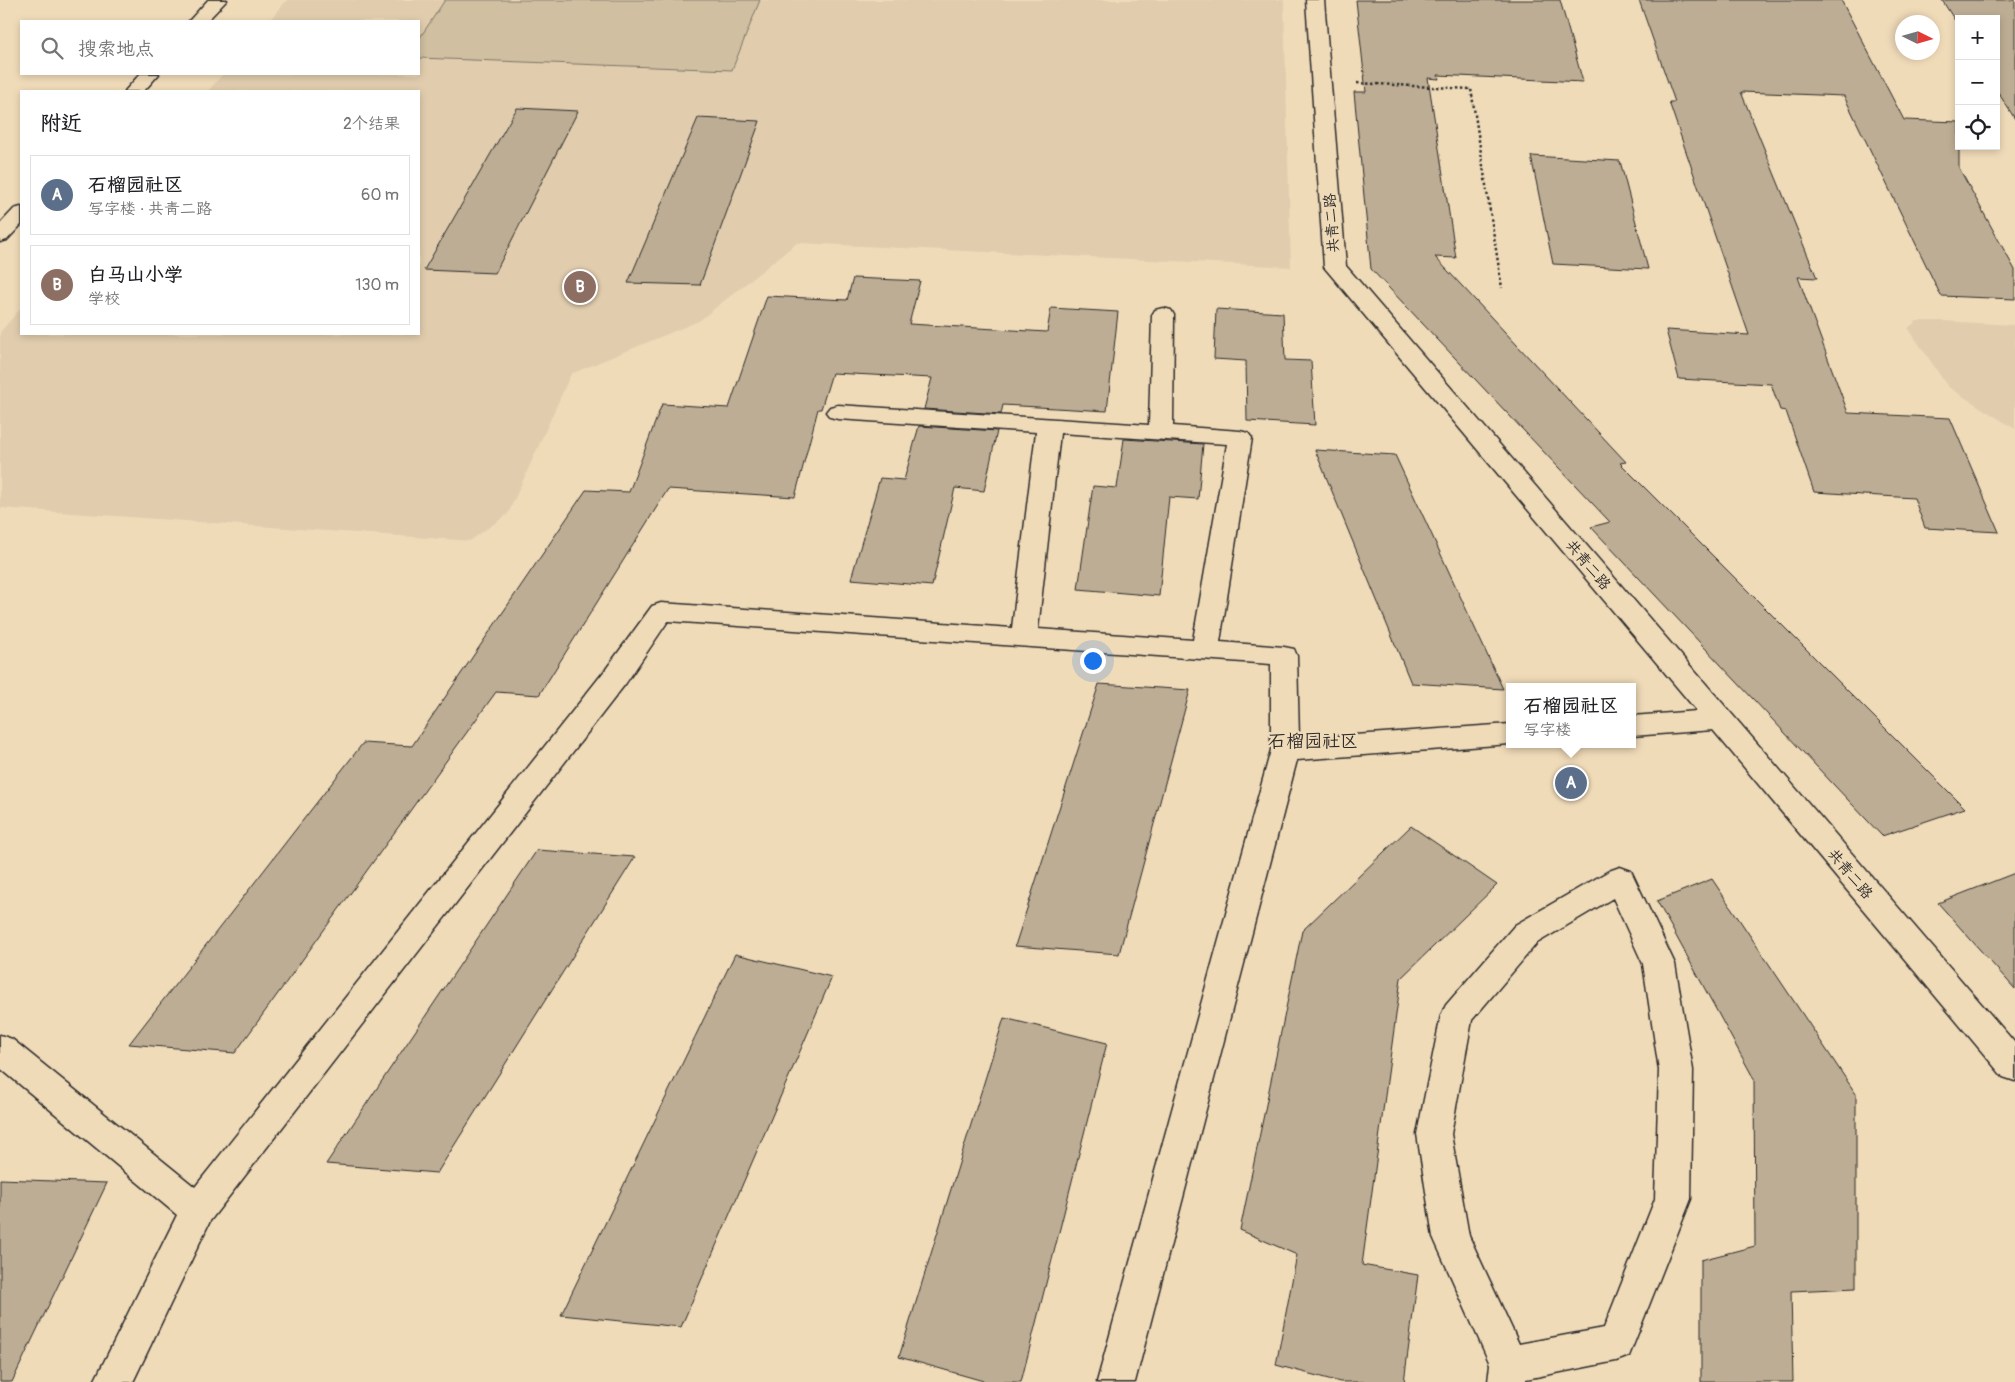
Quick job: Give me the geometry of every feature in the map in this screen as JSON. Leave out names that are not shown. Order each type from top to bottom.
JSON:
[{"type":"street","points":[[199,20],[218,0]]},
{"type":"street","name":"共青二路","points":[[1315,0],[1335,267],[2015,1067]]},
{"type":"street","points":[[135,90],[149,75]]},
{"type":"street","points":[[0,236],[20,214]]},
{"type":"street","points":[[1161,433],[1163,315]]},
{"type":"street","points":[[838,412],[1240,438],[1206,650]]},
{"type":"street","points":[[1024,637],[1049,426]]},
{"type":"street","points":[[113,1382],[198,1210],[616,676],[661,612],[1284,656],[1285,750],[1116,1382]]},
{"type":"street","points":[[1636,726],[1719,720]]},
{"type":"street","points":[[1285,750],[1506,734]]},
{"type":"street","points":[[1620,879],[1659,964],[1676,1070],[1673,1199],[1616,1343],[1508,1373],[1451,1237],[1434,1134],[1457,1016],[1526,934],[1620,879]]},
{"type":"street","points":[[0,1049],[198,1210]]},
{"type":"path","points":[[1321,81],[1471,89],[1502,288]]},
{"type":"shaded area","points":[[287,0],[1284,0],[1291,267],[797,243],[699,321],[571,374],[508,514],[470,541],[0,508],[0,332],[20,309],[20,335],[420,335],[420,90],[209,90],[222,75],[420,75],[420,20],[270,20]]},
{"type":"shaded area","points":[[445,0],[760,0],[732,70],[420,58],[420,38]]},
{"type":"shaded area","points":[[1917,321],[2015,325],[2015,429],[1948,387],[1908,328]]},
{"type":"building","points":[[1356,0],[1560,0],[1583,82],[1438,75],[1439,79],[1428,78],[1456,258],[1435,257],[1626,462],[1620,463],[1965,808],[1882,836],[1591,527],[1610,522],[1371,269],[1354,92],[1366,92]]},
{"type":"building","points":[[1639,0],[1841,0],[1904,120],[1955,122],[1955,150],[1959,150],[1959,168],[2015,270],[2015,299],[1941,296],[1844,96],[1741,92],[1817,278],[1798,277],[1848,413],[1950,418],[1999,532],[1925,528],[1914,498],[1814,492],[1786,411],[1780,410],[1771,384],[1679,379],[1666,330],[1749,335],[1669,102],[1675,102]]},
{"type":"building","points":[[1942,0],[2015,0],[2015,119],[2000,95],[2000,15],[1955,15],[1955,21]]},
{"type":"building","points":[[517,108],[578,111],[495,273],[424,270]]},
{"type":"building","points":[[698,118],[760,121],[700,285],[628,283]]},
{"type":"building","points":[[1531,156],[1620,161],[1648,269],[1553,264]]},
{"type":"building","points":[[853,278],[920,281],[909,324],[1047,332],[1051,308],[1118,312],[1107,411],[1003,405],[1001,414],[924,409],[932,378],[832,373],[821,409],[818,409],[795,497],[668,489],[539,695],[496,692],[235,1053],[129,1044],[363,743],[412,746],[586,490],[629,492],[662,404],[729,408],[767,296],[847,300]]},
{"type":"building","points":[[1216,309],[1283,313],[1285,360],[1311,361],[1315,425],[1247,421],[1246,361],[1214,359]]},
{"type":"building","points":[[919,426],[997,431],[984,491],[955,488],[932,586],[851,579],[880,478],[904,480]]},
{"type":"building","points":[[1124,439],[1203,444],[1198,499],[1169,497],[1159,596],[1078,589],[1093,486],[1117,488]]},
{"type":"building","points":[[1315,450],[1395,455],[1503,689],[1411,683]]},
{"type":"building","points":[[1099,684],[1190,690],[1119,954],[1015,946]]},
{"type":"building","points":[[1411,826],[1497,885],[1401,978],[1362,1265],[1418,1275],[1404,1382],[1340,1382],[1276,1365],[1297,1255],[1240,1230],[1302,931]]},
{"type":"building","points":[[537,850],[635,857],[437,1173],[326,1164]]},
{"type":"building","points":[[2015,873],[2015,989],[1938,903]]},
{"type":"building","points":[[1712,879],[1856,1094],[1856,1288],[1791,1291],[1793,1382],[1701,1382],[1701,1260],[1755,1246],[1754,1079],[1657,901]]},
{"type":"building","points":[[735,954],[832,977],[681,1327],[561,1315]]},
{"type":"building","points":[[1004,1018],[1107,1043],[1021,1382],[987,1382],[899,1357]]},
{"type":"building","points":[[0,1179],[107,1183],[12,1382],[0,1382]]},
{"type":"place","name":"白马山小学","points":[[580,287]]},
{"type":"place","name":"石榴园社区","points":[[1571,783]]},
{"type":"district","name":"石榴园社区","points":[[1313,741]]}]
